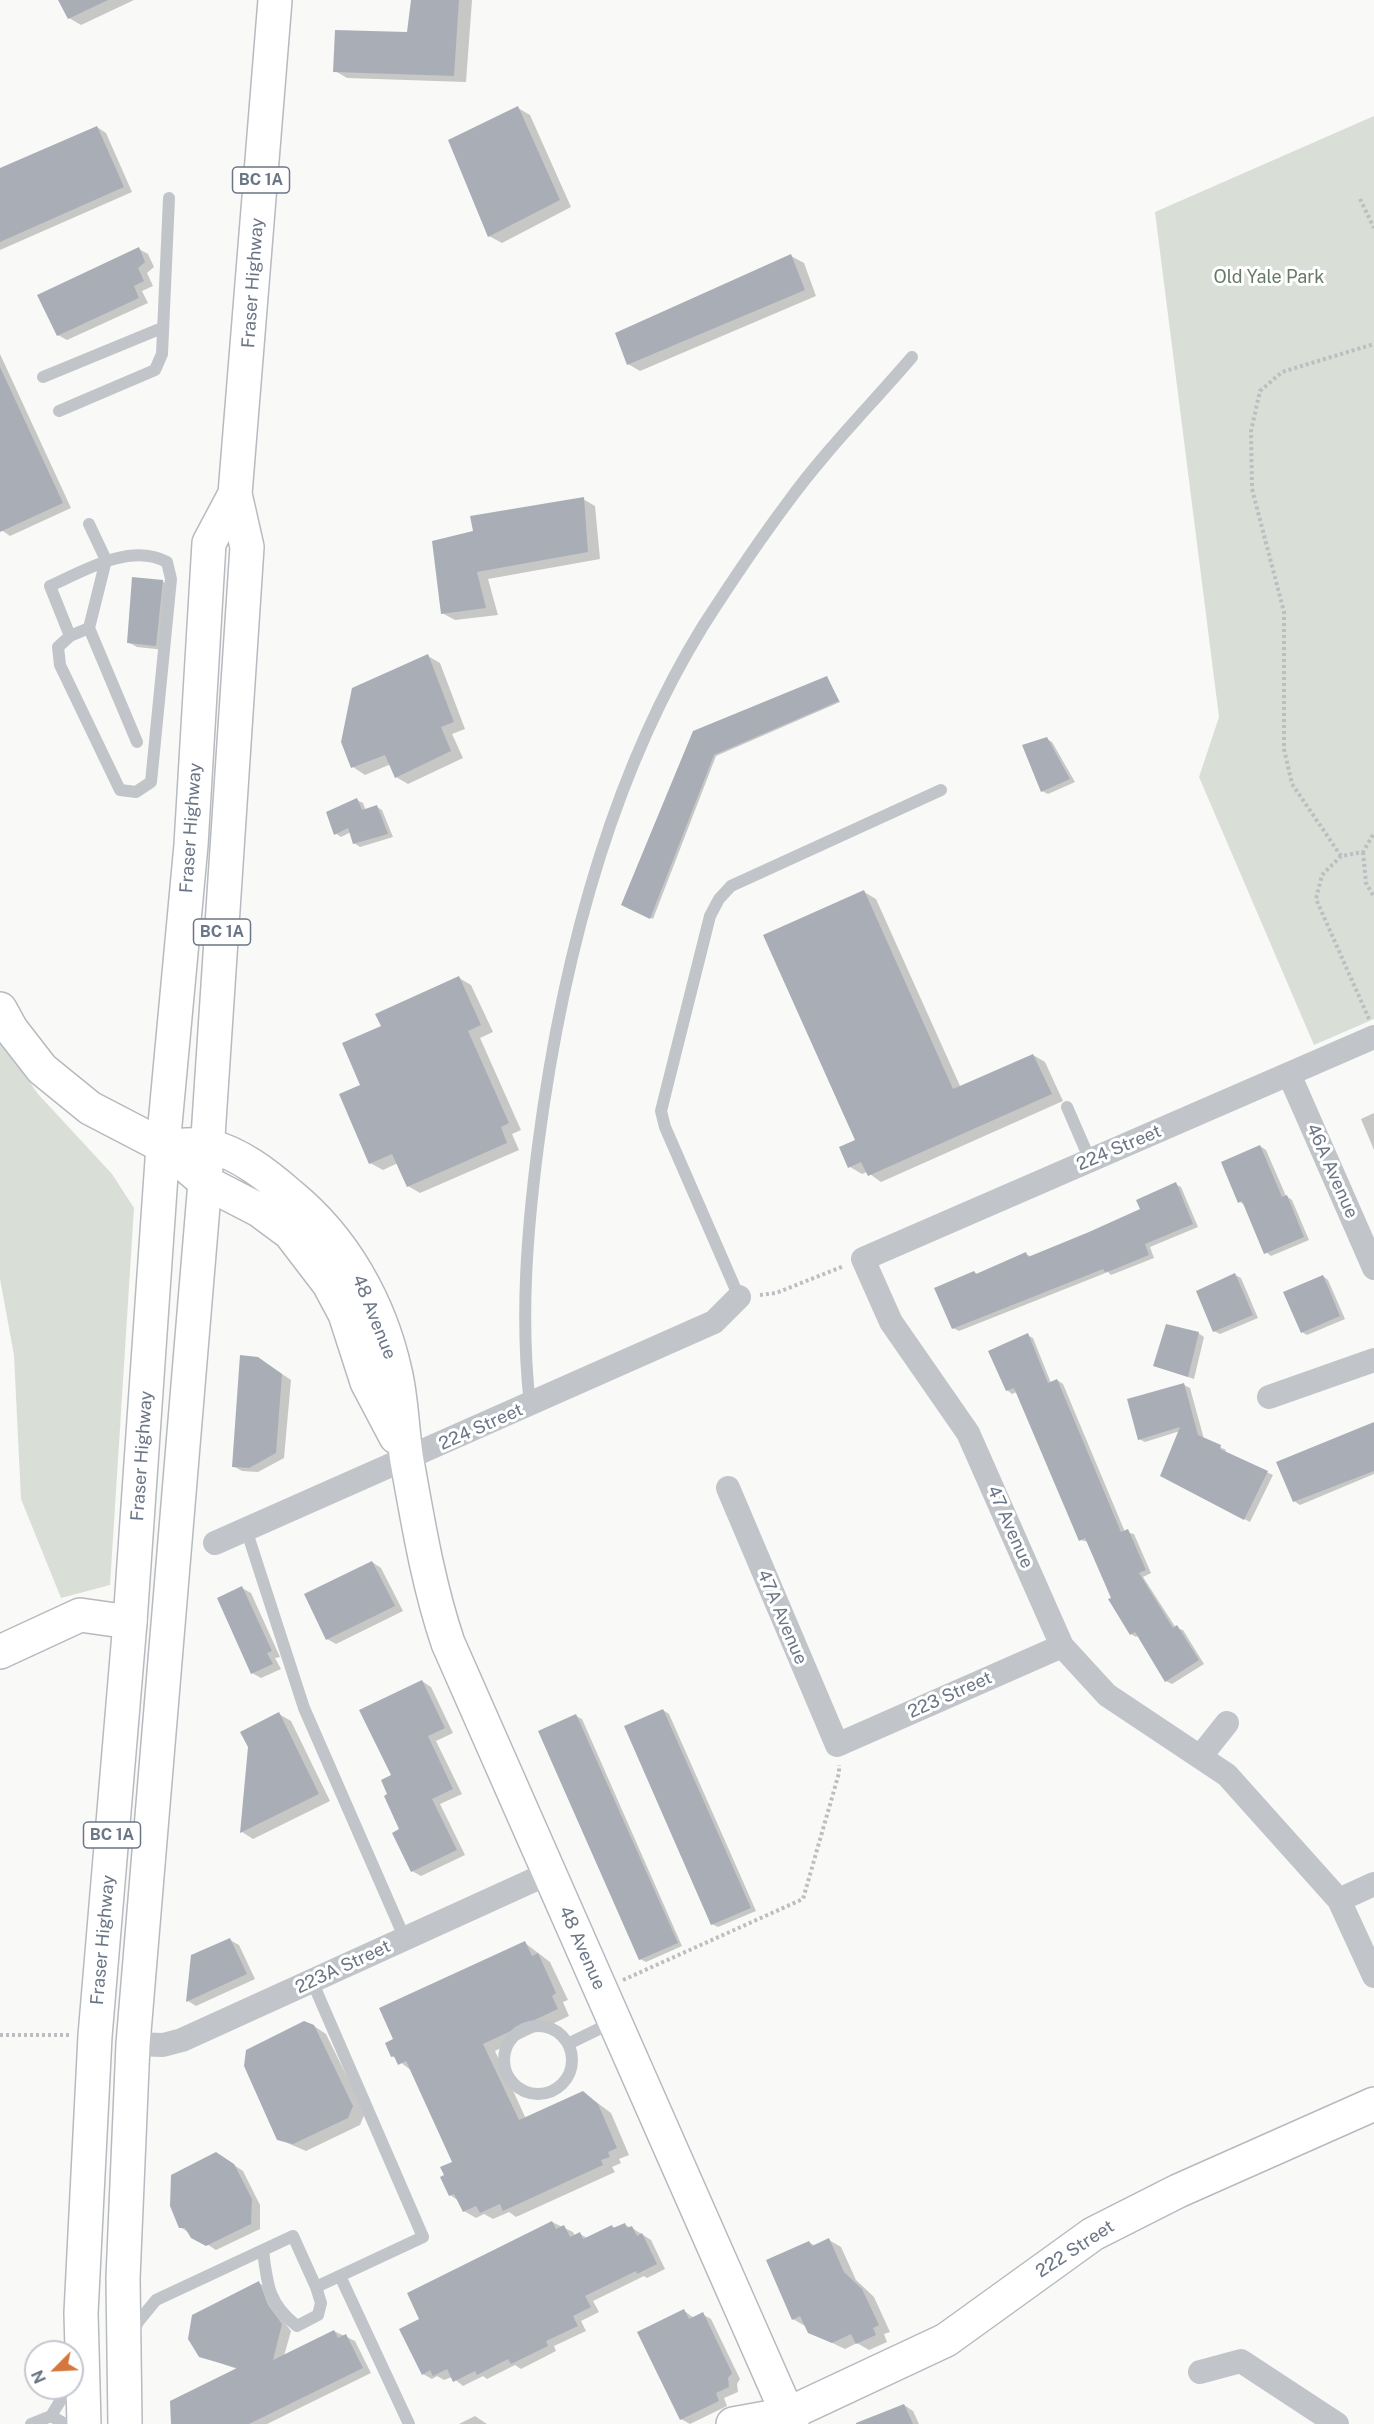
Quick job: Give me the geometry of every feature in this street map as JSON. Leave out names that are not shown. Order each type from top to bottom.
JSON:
[{"type":"main road","name":"Fraser Highway","points":[[125,2424],[125,2350],[134,2290],[133,2044],[208,1146],[247,547],[236,494],[275,0]]},
{"type":"main road","name":"Fraser Highway","points":[[76,2340],[95,2036],[130,1622],[163,1146],[190,845],[209,543],[236,494]]},
{"type":"main road","name":"48 Avenue","points":[[0,1009],[10,1029],[42,1069],[90,1108],[163,1146],[205,1182],[259,1210],[290,1233],[329,1284],[345,1314],[368,1382],[407,1460]]},
{"type":"main road","name":"48 Avenue","points":[[163,1146],[208,1146],[236,1157],[272,1180],[305,1207],[352,1265],[368,1293],[395,1371],[407,1460],[433,1594],[445,1634],[601,1990],[785,2421]]},
{"type":"main road","points":[[0,1652],[80,1615],[130,1622]]},
{"type":"main road","name":"222 Street","points":[[733,2424],[785,2421],[928,2350],[1093,2234],[1178,2191],[1374,2104]]},
{"type":"main road","name":"Fraser Highway","points":[[79,2400],[84,2424]]},
{"type":"street","name":"224 Street","points":[[863,1258],[1374,1037]]},
{"type":"street","name":"46A Avenue","points":[[1289,1074],[1374,1268]]},
{"type":"street","name":"47 Avenue","points":[[863,1258],[891,1322],[968,1433],[1062,1646],[1107,1695],[1227,1774],[1339,1900],[1374,1976]]},
{"type":"street","name":"224 Street","points":[[215,1543],[407,1460],[714,1322],[739,1297]]},
{"type":"street","points":[[1269,1397],[1374,1360]]},
{"type":"street","name":"47A Avenue","points":[[728,1488],[837,1745]]},
{"type":"street","name":"223 Street","points":[[837,1745],[1062,1646]]},
{"type":"street","points":[[1200,1757],[1227,1723]]},
{"type":"street","name":"223A Street","points":[[133,2044],[163,2045],[182,2040],[549,1873]]},
{"type":"street","points":[[1339,1900],[1374,1884]]},
{"type":"street","points":[[1200,2372],[1241,2361],[1337,2424]]},
{"type":"lane","points":[[59,411],[155,370],[162,354],[169,198]]},
{"type":"lane","points":[[43,377],[162,328]]},
{"type":"lane","points":[[530,1405],[525,1366],[524,1299],[531,1199],[544,1104],[566,979],[604,845],[650,727],[702,628],[789,501],[912,357]]},
{"type":"lane","points":[[89,524],[106,560],[89,628],[137,742]]},
{"type":"lane","points":[[70,636],[50,586],[106,560],[155,555],[167,562],[171,579],[151,782],[136,792],[120,790],[60,665],[58,647],[70,636],[89,628]]},
{"type":"lane","points":[[739,1297],[665,1127],[661,1110],[710,916],[719,899],[731,886],[941,790]]},
{"type":"lane","points":[[1067,1107],[1090,1160]]},
{"type":"lane","points":[[246,1529],[304,1708],[405,1939]]},
{"type":"lane","points":[[312,1981],[423,2237],[316,2287]]},
{"type":"lane","points":[[568,2044],[614,2021]]},
{"type":"lane","points":[[542,2026],[553,2029],[568,2044],[572,2065],[568,2075],[554,2090],[533,2094],[522,2090],[507,2073],[506,2050],[519,2032],[542,2026]]},
{"type":"lane","points":[[125,2350],[138,2322],[156,2300],[263,2250],[293,2236],[316,2287],[321,2303],[318,2315],[297,2326],[281,2314],[267,2284],[263,2250]]},
{"type":"lane","points":[[340,2276],[409,2424]]},
{"type":"lane","points":[[134,2290],[156,2300]]},
{"type":"lane","points":[[32,2424],[51,2416],[61,2400]]},
{"type":"lane","points":[[51,2416],[64,2424]]},
{"type":"path","points":[[1360,199],[1374,228]]},
{"type":"path","points":[[1341,856],[1292,784],[1284,749],[1284,612],[1252,489],[1251,431],[1260,391],[1282,372],[1374,344]]},
{"type":"path","points":[[1374,833],[1363,852],[1366,883],[1374,897]]},
{"type":"path","points":[[1363,852],[1341,856],[1322,875],[1316,899],[1374,1030]]},
{"type":"path","points":[[739,1297],[776,1293],[863,1258]]},
{"type":"path","points":[[601,1990],[804,1899],[839,1773],[837,1745]]},
{"type":"path","points":[[0,2035],[95,2036]]},
{"type":"green space","name":"Old Yale Park","points":[[1374,116],[1374,1019],[1314,1045],[1199,777],[1219,717],[1155,212]]},
{"type":"green space","points":[[0,1040],[38,1094],[112,1174],[134,1208],[110,1585],[61,1598],[21,1499],[14,1355],[0,1279]]},
{"type":"building","points":[[58,0],[108,0],[68,19]]},
{"type":"building","points":[[411,0],[459,0],[454,76],[333,72],[335,30],[407,32]]},
{"type":"building","points":[[518,106],[560,200],[488,237],[448,140]]},
{"type":"building","points":[[97,126],[124,187],[0,242],[0,168]]},
{"type":"building","points":[[139,247],[145,262],[138,268],[144,281],[134,286],[139,298],[57,336],[37,295]]},
{"type":"building","points":[[791,254],[805,290],[627,365],[615,333]]},
{"type":"building","points":[[0,367],[63,503],[0,532]]},
{"type":"building","points":[[584,497],[588,552],[477,572],[486,608],[441,614],[432,541],[473,531],[470,516]]},
{"type":"building","points":[[132,577],[163,580],[156,646],[127,643]]},
{"type":"building","points":[[428,654],[454,722],[441,727],[451,751],[395,778],[385,755],[351,768],[341,742],[352,688]]},
{"type":"building","points":[[827,676],[839,701],[714,755],[650,919],[621,905],[693,731]]},
{"type":"building","points":[[1047,737],[1070,779],[1041,792],[1022,745]]},
{"type":"building","points":[[357,798],[362,810],[377,805],[388,834],[353,844],[348,828],[334,835],[326,812]]},
{"type":"building","points":[[864,890],[953,1089],[1033,1054],[1052,1094],[868,1176],[861,1162],[848,1168],[839,1147],[855,1140],[763,935]]},
{"type":"building","points":[[459,976],[481,1025],[468,1031],[509,1123],[501,1127],[507,1143],[407,1187],[392,1154],[369,1164],[339,1094],[360,1085],[342,1043],[381,1026],[375,1014]]},
{"type":"building","points":[[1260,1145],[1282,1197],[1287,1195],[1304,1237],[1264,1254],[1242,1201],[1238,1203],[1221,1162]]},
{"type":"building","points":[[1176,1182],[1193,1224],[1145,1244],[1149,1255],[1110,1271],[1105,1272],[1103,1269],[952,1329],[934,1288],[974,1271],[976,1274],[1026,1252],[1028,1257],[1089,1232],[1140,1209],[1136,1200]]},
{"type":"building","points":[[1235,1273],[1253,1315],[1213,1332],[1196,1291]]},
{"type":"building","points":[[1323,1275],[1340,1316],[1301,1333],[1283,1292]]},
{"type":"building","points":[[1166,1324],[1199,1332],[1188,1377],[1153,1366]]},
{"type":"building","points":[[1028,1333],[1048,1383],[1057,1379],[1121,1532],[1128,1529],[1146,1570],[1139,1573],[1173,1628],[1177,1625],[1199,1660],[1165,1682],[1135,1632],[1130,1635],[1108,1599],[1111,1598],[1085,1538],[1079,1541],[1014,1388],[1006,1391],[988,1351]]},
{"type":"building","points":[[240,1355],[258,1357],[282,1374],[276,1453],[249,1468],[232,1467]]},
{"type":"building","points":[[1184,1383],[1198,1435],[1221,1445],[1220,1449],[1268,1471],[1244,1520],[1160,1476],[1180,1427],[1138,1440],[1127,1399]]},
{"type":"building","points":[[1374,1422],[1374,1471],[1293,1502],[1276,1462]]},
{"type":"building","points":[[372,1561],[395,1606],[326,1640],[304,1594]]},
{"type":"building","points":[[242,1586],[272,1651],[267,1653],[273,1664],[251,1674],[217,1598]]},
{"type":"building","points":[[422,1680],[445,1728],[428,1736],[453,1789],[432,1799],[457,1850],[411,1872],[392,1833],[399,1829],[384,1796],[387,1794],[381,1780],[391,1775],[359,1710]]},
{"type":"building","points":[[663,1709],[751,1908],[711,1925],[624,1726]]},
{"type":"building","points":[[279,1712],[319,1794],[240,1833],[248,1747],[240,1732]]},
{"type":"building","points":[[576,1714],[678,1943],[639,1960],[538,1731]]},
{"type":"building","points":[[230,1938],[247,1974],[186,2002],[191,1955]]},
{"type":"building","points":[[525,1941],[532,1956],[538,1953],[556,1993],[552,1996],[558,2009],[483,2044],[519,2120],[583,2091],[598,2104],[617,2148],[608,2152],[610,2157],[601,2160],[603,2165],[503,2211],[500,2204],[480,2213],[476,2206],[463,2212],[454,2194],[449,2196],[440,2177],[444,2175],[440,2167],[452,2162],[406,2061],[398,2065],[394,2056],[391,2057],[385,2043],[393,2039],[379,2008]]},
{"type":"building","points":[[304,2021],[314,2025],[353,2106],[348,2118],[293,2144],[277,2140],[244,2066],[246,2050]]},
{"type":"building","points":[[216,2152],[234,2164],[252,2199],[251,2224],[206,2246],[191,2238],[185,2228],[179,2228],[170,2206],[171,2175]]},
{"type":"building","points":[[552,2221],[556,2229],[564,2225],[570,2237],[580,2232],[583,2239],[612,2225],[613,2228],[625,2223],[627,2228],[632,2226],[637,2236],[642,2233],[657,2264],[637,2274],[636,2271],[585,2296],[591,2307],[573,2316],[578,2326],[546,2341],[548,2346],[511,2364],[508,2359],[477,2375],[475,2371],[453,2382],[447,2369],[433,2376],[430,2370],[422,2375],[399,2329],[419,2319],[407,2293]]},
{"type":"building","points":[[829,2238],[844,2272],[862,2289],[879,2325],[873,2328],[876,2335],[856,2344],[851,2334],[832,2343],[808,2333],[800,2316],[792,2320],[766,2260],[809,2241],[812,2246]]},
{"type":"building","points":[[259,2281],[268,2305],[282,2324],[273,2360],[334,2330],[338,2338],[346,2334],[363,2368],[249,2424],[171,2424],[170,2401],[237,2368],[199,2357],[188,2339],[192,2315]]},
{"type":"building","points":[[684,2309],[689,2319],[703,2312],[732,2373],[728,2378],[729,2387],[716,2393],[719,2401],[680,2420],[637,2332]]},
{"type":"building","points":[[904,2404],[913,2424],[856,2424],[856,2423]]}]
